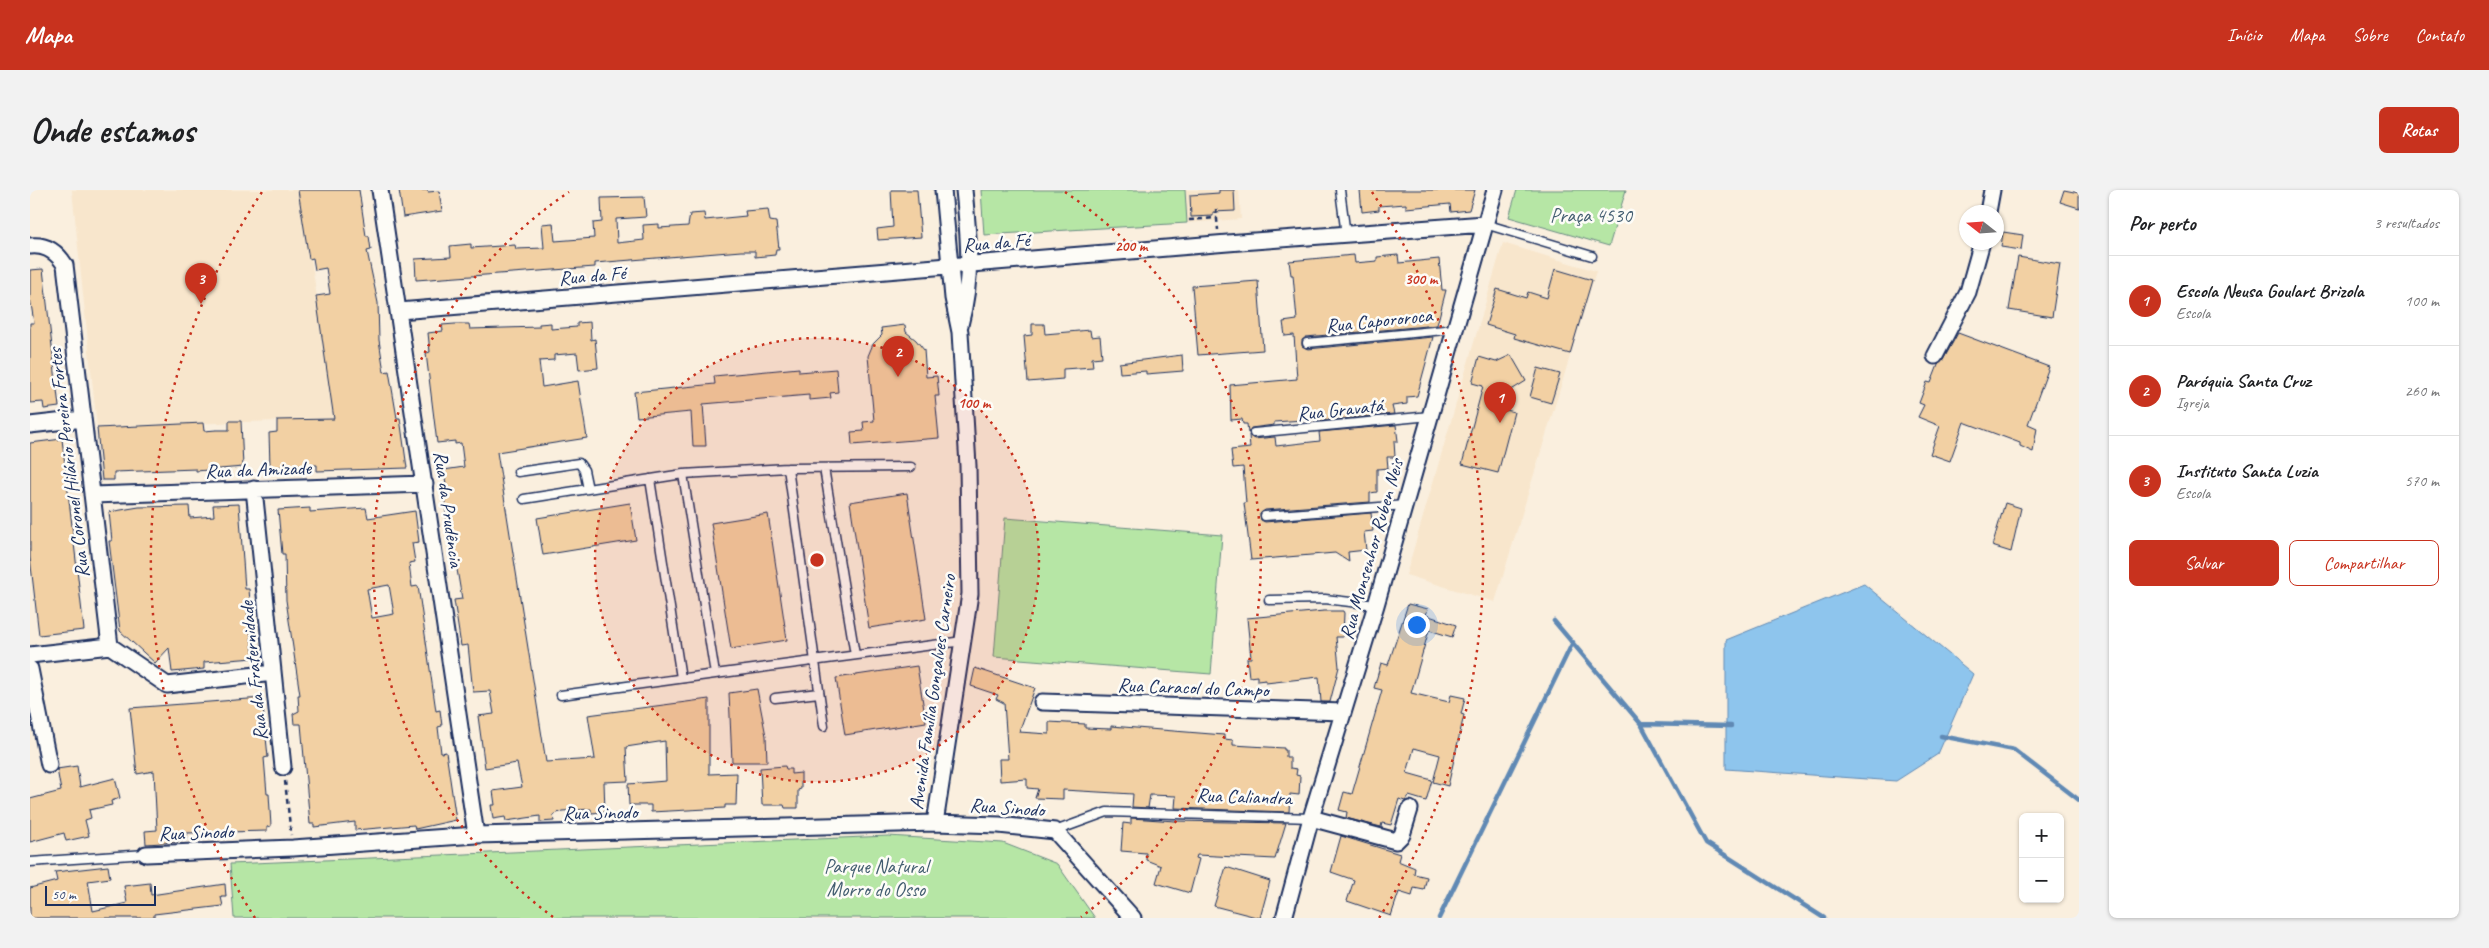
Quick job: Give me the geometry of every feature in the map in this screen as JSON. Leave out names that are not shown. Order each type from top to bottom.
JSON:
[{"type":"street","name":"Rua da Prudência","points":[[380,190],[476,835]]},
{"type":"street","name":"Avenida Família Gonçalves Carneiro","points":[[934,823],[970,594],[968,466],[960,327],[953,298],[943,190]]},
{"type":"street","name":"Avenida Família Gonçalves Carneiro","points":[[960,327],[967,297],[970,264],[964,190]]},
{"type":"street","name":"Rua Monsenhor Ruben Neis","points":[[1284,918],[1311,818],[1376,605],[1495,190]]},
{"type":"street","points":[[1989,205],[1992,190]]},
{"type":"street","name":"Rua da Fé","points":[[399,311],[1485,224]]},
{"type":"street","name":"Rua Coronel Hilário Pereira Fortes","points":[[30,246],[38,245],[53,250],[65,265],[110,646]]},
{"type":"street","points":[[1935,356],[1968,292],[1980,250]]},
{"type":"street","points":[[30,425],[83,419]]},
{"type":"street","name":"Rua da Amizade","points":[[92,495],[425,484]]},
{"type":"street","name":"Rua da Fraternidade","points":[[254,490],[283,767]]},
{"type":"street","points":[[30,655],[110,646],[167,685],[273,673]]},
{"type":"street","points":[[30,670],[49,765]]},
{"type":"street","name":"Rua Caracol do Campo","points":[[1042,702],[1343,712]]},
{"type":"street","name":"Rua Caliandra","points":[[1311,818],[1396,841],[1402,835],[1410,808]]},
{"type":"street","name":"Rua Sinodo","points":[[146,854],[293,848],[476,835],[934,823],[999,825],[1055,831],[1132,918]]},
{"type":"lane","points":[[1340,190],[1346,235]]},
{"type":"lane","name":"Rua da Fé","points":[[1485,224],[1592,256]]},
{"type":"lane","name":"Rua Capororoca","points":[[1307,343],[1455,329]]},
{"type":"lane","name":"Rua Gravatá","points":[[1254,433],[1430,416]]},
{"type":"lane","points":[[518,472],[579,464],[584,470],[588,489]]},
{"type":"lane","points":[[524,498],[683,474],[788,468],[911,467]]},
{"type":"lane","points":[[788,468],[824,726]]},
{"type":"lane","points":[[824,468],[855,655]]},
{"type":"lane","points":[[683,474],[715,674]]},
{"type":"lane","points":[[650,479],[681,678]]},
{"type":"lane","points":[[1265,516],[1405,505]]},
{"type":"lane","points":[[1269,600],[1325,599],[1376,605]]},
{"type":"lane","points":[[561,695],[963,641]]},
{"type":"lane","points":[[774,698],[819,693]]},
{"type":"lane","name":"Rua Caliandra","points":[[1055,831],[1106,812],[1311,818]]},
{"type":"lane","name":"Rua Sinodo","points":[[30,862],[146,854]]},
{"type":"path","points":[[1216,209],[1218,244]]},
{"type":"path","points":[[1189,220],[1217,218]]},
{"type":"path","name":"Rua da Fraternidade","points":[[283,767],[293,848]]},
{"type":"shaded area","points":[[72,190],[301,190],[335,419],[97,427]]},
{"type":"shaded area","points":[[1185,190],[1239,190],[1241,219],[1187,223]]},
{"type":"shaded area","points":[[1503,243],[1596,271],[1495,602],[1406,575]]},
{"type":"green space","points":[[981,190],[1185,190],[1187,223],[984,235]]},
{"type":"green space","name":"Praça 4530","points":[[1517,190],[1626,190],[1609,246],[1509,217]]},
{"type":"green space","points":[[1005,518],[1222,535],[1211,674],[994,657]]},
{"type":"green space","name":"Parque Natural Morro do Osso","points":[[888,836],[1003,843],[1057,864],[1095,918],[234,918],[230,864]]},
{"type":"water","points":[[1864,584],[1973,674],[1938,754],[1896,781],[1726,769],[1726,640]]},
{"type":"building","points":[[298,190],[359,190],[366,236],[369,236],[371,250],[367,251],[378,303],[379,340],[384,372],[389,371],[397,418],[400,418],[407,468],[317,471],[317,465],[270,467],[269,433],[277,432],[277,420],[334,419],[316,296],[330,294],[326,268],[315,270],[313,258],[309,259]]},
{"type":"building","points":[[399,190],[439,191],[442,211],[403,217]]},
{"type":"building","points":[[891,190],[917,190],[921,237],[878,240],[877,229],[893,227]]},
{"type":"building","points":[[1219,190],[1234,190],[1235,211],[1213,212],[1213,216],[1191,217],[1190,195],[1219,193]]},
{"type":"building","points":[[1360,190],[1475,190],[1469,210],[1451,212],[1450,204],[1406,208],[1406,204],[1379,206],[1379,210],[1362,212]]},
{"type":"building","points":[[2064,190],[2079,193],[2079,208],[2060,202]]},
{"type":"building","points":[[644,197],[646,217],[616,219],[617,243],[644,240],[643,225],[659,224],[659,228],[688,226],[690,214],[704,213],[705,220],[746,216],[745,211],[768,209],[770,221],[776,222],[779,249],[776,249],[775,255],[755,257],[755,251],[741,251],[595,263],[595,267],[416,280],[415,259],[451,257],[450,246],[471,244],[471,248],[515,245],[516,249],[544,248],[542,224],[553,223],[555,241],[594,238],[593,223],[602,222],[601,198]]},
{"type":"building","points":[[2004,232],[2023,235],[2021,250],[2004,247]]},
{"type":"building","points":[[1354,255],[1355,263],[1377,261],[1377,257],[1398,255],[1399,263],[1439,259],[1442,290],[1446,290],[1437,325],[1306,337],[1302,340],[1302,346],[1308,349],[1433,337],[1417,396],[1407,397],[1407,404],[1392,406],[1394,414],[1318,421],[1318,419],[1274,422],[1274,425],[1251,428],[1248,433],[1247,424],[1243,424],[1242,419],[1231,420],[1230,385],[1297,379],[1294,335],[1285,336],[1283,322],[1297,320],[1293,275],[1291,275],[1289,261]]},
{"type":"building","points":[[2018,257],[2060,264],[2052,317],[2009,310]]},
{"type":"building","points":[[43,269],[59,407],[44,409],[43,402],[30,403],[30,323],[34,323],[30,297],[30,270]]},
{"type":"building","points":[[1555,269],[1592,280],[1570,354],[1514,338],[1515,334],[1486,325],[1497,289],[1526,298],[1528,292],[1547,298]]},
{"type":"building","points":[[1258,281],[1263,350],[1198,355],[1192,286]]},
{"type":"building","points":[[590,322],[591,340],[595,339],[598,368],[579,370],[577,353],[554,355],[554,360],[539,361],[542,387],[578,381],[587,438],[497,452],[546,762],[595,759],[588,715],[709,699],[709,774],[737,773],[736,805],[725,805],[725,808],[651,812],[651,805],[629,805],[628,784],[666,781],[665,741],[626,747],[628,781],[604,782],[605,812],[591,813],[591,809],[562,811],[553,815],[554,821],[540,822],[540,816],[506,821],[505,817],[493,819],[491,805],[495,805],[493,791],[522,787],[517,763],[485,768],[478,716],[494,714],[490,691],[473,692],[468,645],[461,646],[454,600],[462,599],[449,522],[447,522],[443,484],[446,484],[444,470],[464,467],[461,443],[455,444],[455,441],[437,443],[426,353],[430,352],[428,333],[443,331],[442,325],[455,324],[469,324],[470,329],[539,327],[539,324],[551,323],[551,329],[577,327],[577,323]]},
{"type":"building","points":[[1032,324],[1044,324],[1045,334],[1090,330],[1091,337],[1100,336],[1102,357],[1092,358],[1093,367],[1063,369],[1063,379],[1028,382],[1024,336],[1032,335]]},
{"type":"building","points":[[905,325],[906,332],[924,350],[926,377],[937,376],[939,396],[935,396],[939,438],[852,445],[851,432],[864,431],[863,422],[874,421],[868,356],[873,344],[882,335],[881,328]]},
{"type":"building","points":[[1958,333],[2049,367],[2028,424],[2037,428],[2033,452],[2020,446],[2020,443],[1964,422],[1950,461],[1930,454],[1940,426],[1918,417],[1924,405],[1919,403],[1927,382],[1931,383],[1938,365],[1943,360]]},
{"type":"building","points":[[1182,355],[1183,371],[1146,374],[1146,371],[1120,373],[1119,363]]},
{"type":"building","points":[[1511,355],[1526,381],[1487,405],[1514,412],[1498,473],[1462,464],[1483,386],[1472,383],[1479,357],[1496,362]]},
{"type":"building","points":[[799,368],[799,372],[836,369],[838,392],[830,393],[831,398],[809,400],[809,395],[703,404],[706,446],[693,446],[691,412],[637,417],[634,392],[715,384],[714,376]]},
{"type":"building","points":[[1538,368],[1560,374],[1551,403],[1530,397]]},
{"type":"building","points":[[229,421],[241,421],[243,467],[196,471],[196,469],[114,472],[114,480],[102,480],[97,428],[203,423],[204,431],[229,430]]},
{"type":"building","points":[[1396,425],[1398,441],[1394,441],[1395,457],[1387,457],[1388,468],[1377,469],[1377,492],[1370,493],[1370,502],[1265,510],[1260,514],[1261,520],[1265,522],[1371,513],[1373,531],[1364,532],[1366,550],[1348,552],[1349,562],[1335,553],[1251,560],[1244,503],[1246,503],[1243,467],[1233,468],[1231,450],[1250,448],[1249,435],[1254,439],[1275,437],[1276,446],[1320,441],[1319,432]]},
{"type":"building","points":[[62,439],[84,630],[39,635],[30,557],[30,443]]},
{"type":"building","points":[[907,493],[926,619],[869,628],[850,502]]},
{"type":"building","points":[[630,503],[636,540],[543,555],[537,518]]},
{"type":"building","points":[[2005,503],[2021,508],[2011,552],[1992,546]]},
{"type":"building","points":[[239,504],[245,589],[249,589],[250,602],[249,609],[247,610],[254,658],[204,662],[204,669],[172,672],[169,648],[155,663],[120,631],[109,541],[112,541],[109,512],[139,507],[189,506],[190,518],[214,516],[213,505]]},
{"type":"building","points":[[310,508],[310,512],[366,508],[368,518],[415,511],[419,542],[412,543],[415,562],[409,563],[412,587],[418,586],[436,711],[440,710],[442,726],[438,727],[441,753],[446,752],[456,820],[415,829],[414,825],[355,830],[355,822],[314,827],[314,824],[310,824],[301,724],[294,724],[293,714],[299,711],[298,695],[300,695],[286,600],[285,554],[282,554],[278,510]],"holes":[[[389,585],[394,614],[372,618],[367,589]]]},
{"type":"building","points":[[768,514],[787,640],[731,649],[711,523]]},
{"type":"building","points":[[1408,604],[1428,609],[1426,615],[1456,625],[1452,637],[1429,630],[1411,693],[1449,702],[1451,695],[1465,698],[1461,714],[1464,715],[1448,786],[1433,782],[1440,755],[1414,748],[1407,773],[1432,780],[1426,801],[1409,796],[1405,801],[1399,799],[1391,825],[1382,823],[1381,827],[1346,818],[1347,812],[1339,810],[1344,792],[1352,794],[1382,690],[1374,688],[1381,663],[1388,665]]},
{"type":"building","points":[[1343,611],[1344,613],[1343,637],[1336,637],[1339,667],[1330,702],[1321,702],[1319,677],[1266,683],[1266,680],[1257,681],[1257,676],[1249,677],[1247,658],[1251,658],[1247,618]]},
{"type":"building","points":[[917,666],[926,722],[845,735],[836,678]]},
{"type":"building","points":[[975,668],[1035,688],[1019,732],[1049,734],[1049,722],[1085,724],[1085,728],[1111,729],[1111,726],[1224,735],[1224,739],[1233,740],[1233,745],[1284,748],[1286,750],[1286,757],[1290,757],[1290,768],[1297,769],[1296,775],[1300,776],[1299,795],[1290,794],[1289,812],[1175,808],[1176,796],[1150,795],[1148,808],[1132,807],[1133,794],[1063,790],[1063,799],[1035,798],[1038,789],[1027,788],[1027,779],[1000,781],[999,759],[1008,759],[1004,703],[996,699],[998,695],[971,686]]},
{"type":"building","points":[[757,689],[766,736],[767,762],[732,762],[729,693]]},
{"type":"building","points":[[262,698],[268,757],[264,758],[271,826],[267,827],[267,831],[187,833],[187,839],[178,840],[178,842],[146,844],[145,831],[157,830],[154,771],[137,774],[130,708]]},
{"type":"building","points":[[77,766],[80,787],[115,778],[120,798],[111,801],[112,805],[89,810],[91,818],[85,820],[89,836],[66,841],[64,833],[30,842],[30,799],[61,791],[57,769]]},
{"type":"building","points":[[785,766],[786,769],[791,769],[791,774],[801,773],[801,789],[798,790],[798,808],[785,808],[784,805],[762,805],[760,768]]},
{"type":"building","points":[[1131,818],[1175,821],[1286,823],[1275,859],[1197,855],[1196,858],[1199,859],[1190,893],[1156,883],[1161,866],[1146,860],[1146,853],[1121,851],[1123,823],[1131,824]]},
{"type":"building","points":[[1341,836],[1400,854],[1398,861],[1415,868],[1414,874],[1427,877],[1424,890],[1414,888],[1412,896],[1399,892],[1391,916],[1347,901],[1354,880],[1331,872]]},
{"type":"building","points":[[108,866],[110,878],[88,881],[93,911],[127,903],[124,886],[150,883],[151,895],[225,884],[226,897],[221,897],[223,906],[154,914],[154,918],[30,918],[30,888],[57,881],[55,872]]},
{"type":"building","points":[[1226,867],[1270,881],[1260,918],[1214,906]]},
{"type":"waterway","points":[[1554,621],[1641,724],[1706,843],[1824,918]]},
{"type":"waterway","points":[[1439,918],[1573,642]]},
{"type":"waterway","points":[[1641,724],[1731,726]]},
{"type":"waterway","points":[[1941,736],[2014,750],[2079,800]]},
{"type":"place","name":"Instituto Santa Luzia","points":[[201,304]]},
{"type":"place","name":"Paróquia Santa Cruz","points":[[898,377]]},
{"type":"place","name":"Escola Neusa Goulart Brizola","points":[[1500,423]]}]
